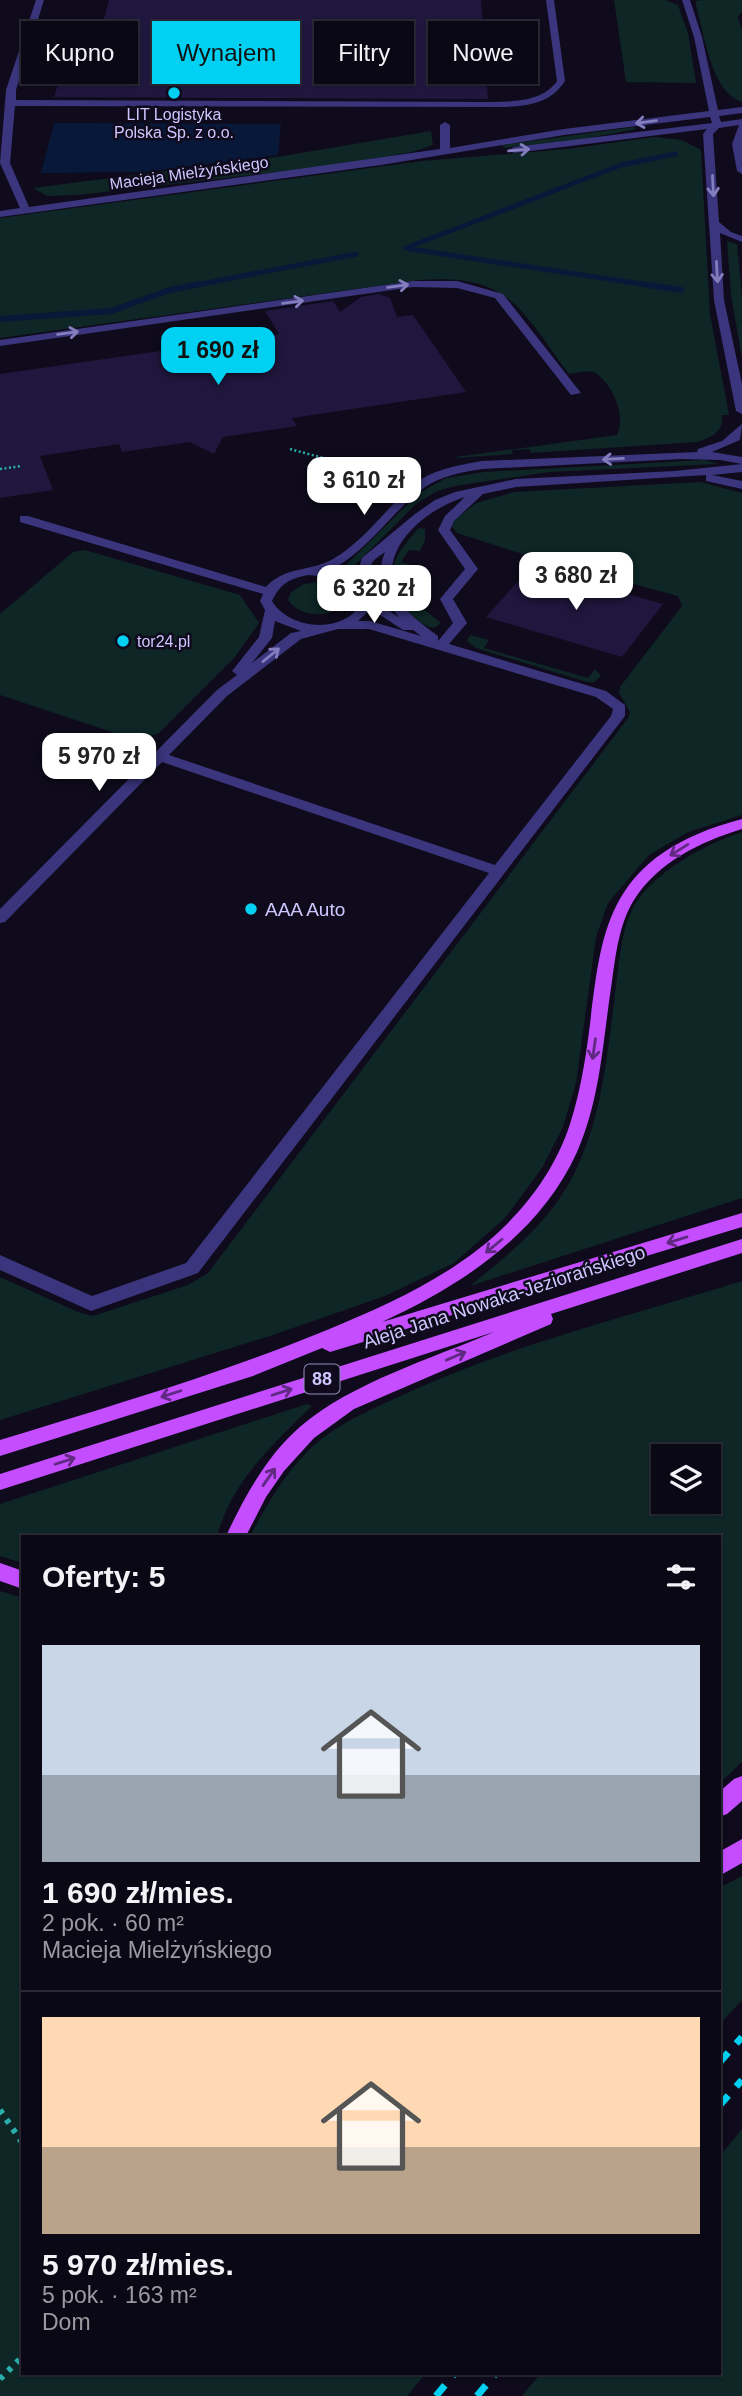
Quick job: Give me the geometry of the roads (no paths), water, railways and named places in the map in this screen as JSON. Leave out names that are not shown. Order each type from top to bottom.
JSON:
[{"type":"main road","points":[[236,1374],[414,1299],[466,1269],[516,1227],[542,1197],[564,1162],[577,1130],[589,1084],[610,940],[625,901],[642,878],[684,846],[742,824]]},
{"type":"main road","name":"Aleja Jana Nowaka-Jeziorańskiego","points":[[0,1448],[742,1220]]},
{"type":"main road","name":"Aleja Jana Nowaka-Jeziorańskiego","points":[[0,1482],[742,1246]]},
{"type":"main road","points":[[237,1535],[259,1491],[277,1465],[307,1432],[347,1403],[644,1277]]},
{"type":"main road","points":[[0,1572],[21,1579]]},
{"type":"main road","points":[[721,1805],[742,1786]]},
{"type":"main road","points":[[721,1864],[742,1850]]},
{"type":"street","points":[[26,211],[5,163],[11,90],[40,0]]},
{"type":"street","points":[[11,103],[524,103],[554,92],[561,81],[550,0]]},
{"type":"street","points":[[686,0],[698,37],[716,125],[728,132],[737,144]]},
{"type":"street","name":"Macieja Mielżyńskiego","points":[[0,214],[742,110]]},
{"type":"street","points":[[742,124],[737,144],[742,171]]},
{"type":"street","name":"Macieja Mielżyńskiego","points":[[381,162],[545,148],[716,125],[742,124]]},
{"type":"street","points":[[445,125],[445,151]]},
{"type":"street","points":[[716,125],[708,134],[722,320],[742,411]]},
{"type":"street","points":[[642,135],[680,135],[696,139],[710,147]]},
{"type":"street","points":[[715,224],[727,234],[742,239]]},
{"type":"street","points":[[0,343],[413,284],[460,284],[484,288],[499,296],[575,393]]},
{"type":"street","points":[[681,456],[728,443],[739,435],[742,428]]},
{"type":"street","points":[[0,1262],[91,1304],[192,1268],[618,716],[620,708],[601,694],[442,645],[370,625],[293,625],[271,611],[266,601],[269,592],[283,579],[292,575],[319,571],[340,561],[360,545],[411,492],[436,475],[482,466],[681,456],[720,456],[742,461]]},
{"type":"street","points":[[222,693],[296,636],[359,616],[366,594],[362,568],[366,561],[439,503],[482,489],[550,480],[675,475],[742,468]]},
{"type":"street","points":[[675,475],[714,478],[742,485]]},
{"type":"street","points":[[442,645],[460,623],[446,599],[471,569],[444,530],[456,511],[482,489]]},
{"type":"street","points":[[24,519],[269,592]]},
{"type":"street","points":[[401,533],[385,569],[388,593],[407,618],[442,645]]},
{"type":"street","points":[[319,571],[345,575],[384,614],[442,645]]},
{"type":"street","points":[[0,918],[222,693],[264,638],[269,629],[271,611]]},
{"type":"street","points":[[160,757],[499,871]]},
{"type":"water","points":[[54,123],[281,124],[278,155],[144,172],[41,173]]},
{"type":"waterway","points":[[406,248],[621,165],[675,154]]},
{"type":"waterway","points":[[410,249],[655,286]]},
{"type":"waterway","points":[[191,286],[356,254]]},
{"type":"waterway","points":[[0,319],[111,311],[170,290],[200,284]]},
{"type":"waterway","points":[[643,284],[681,290]]},
{"type":"railway","points":[[721,2061],[742,2037]]},
{"type":"railway","points":[[721,2104],[742,2080]]},
{"type":"railway","points":[[436,2396],[453,2375]]},
{"type":"railway","points":[[477,2396],[494,2375]]},
{"type":"place","name":"LIT Logistyka Polska Sp. z o.o.","points":[[174,93]]},
{"type":"place","name":"tor24.pl","points":[[123,641]]},
{"type":"place","name":"AAA Auto","points":[[251,909]]}]
